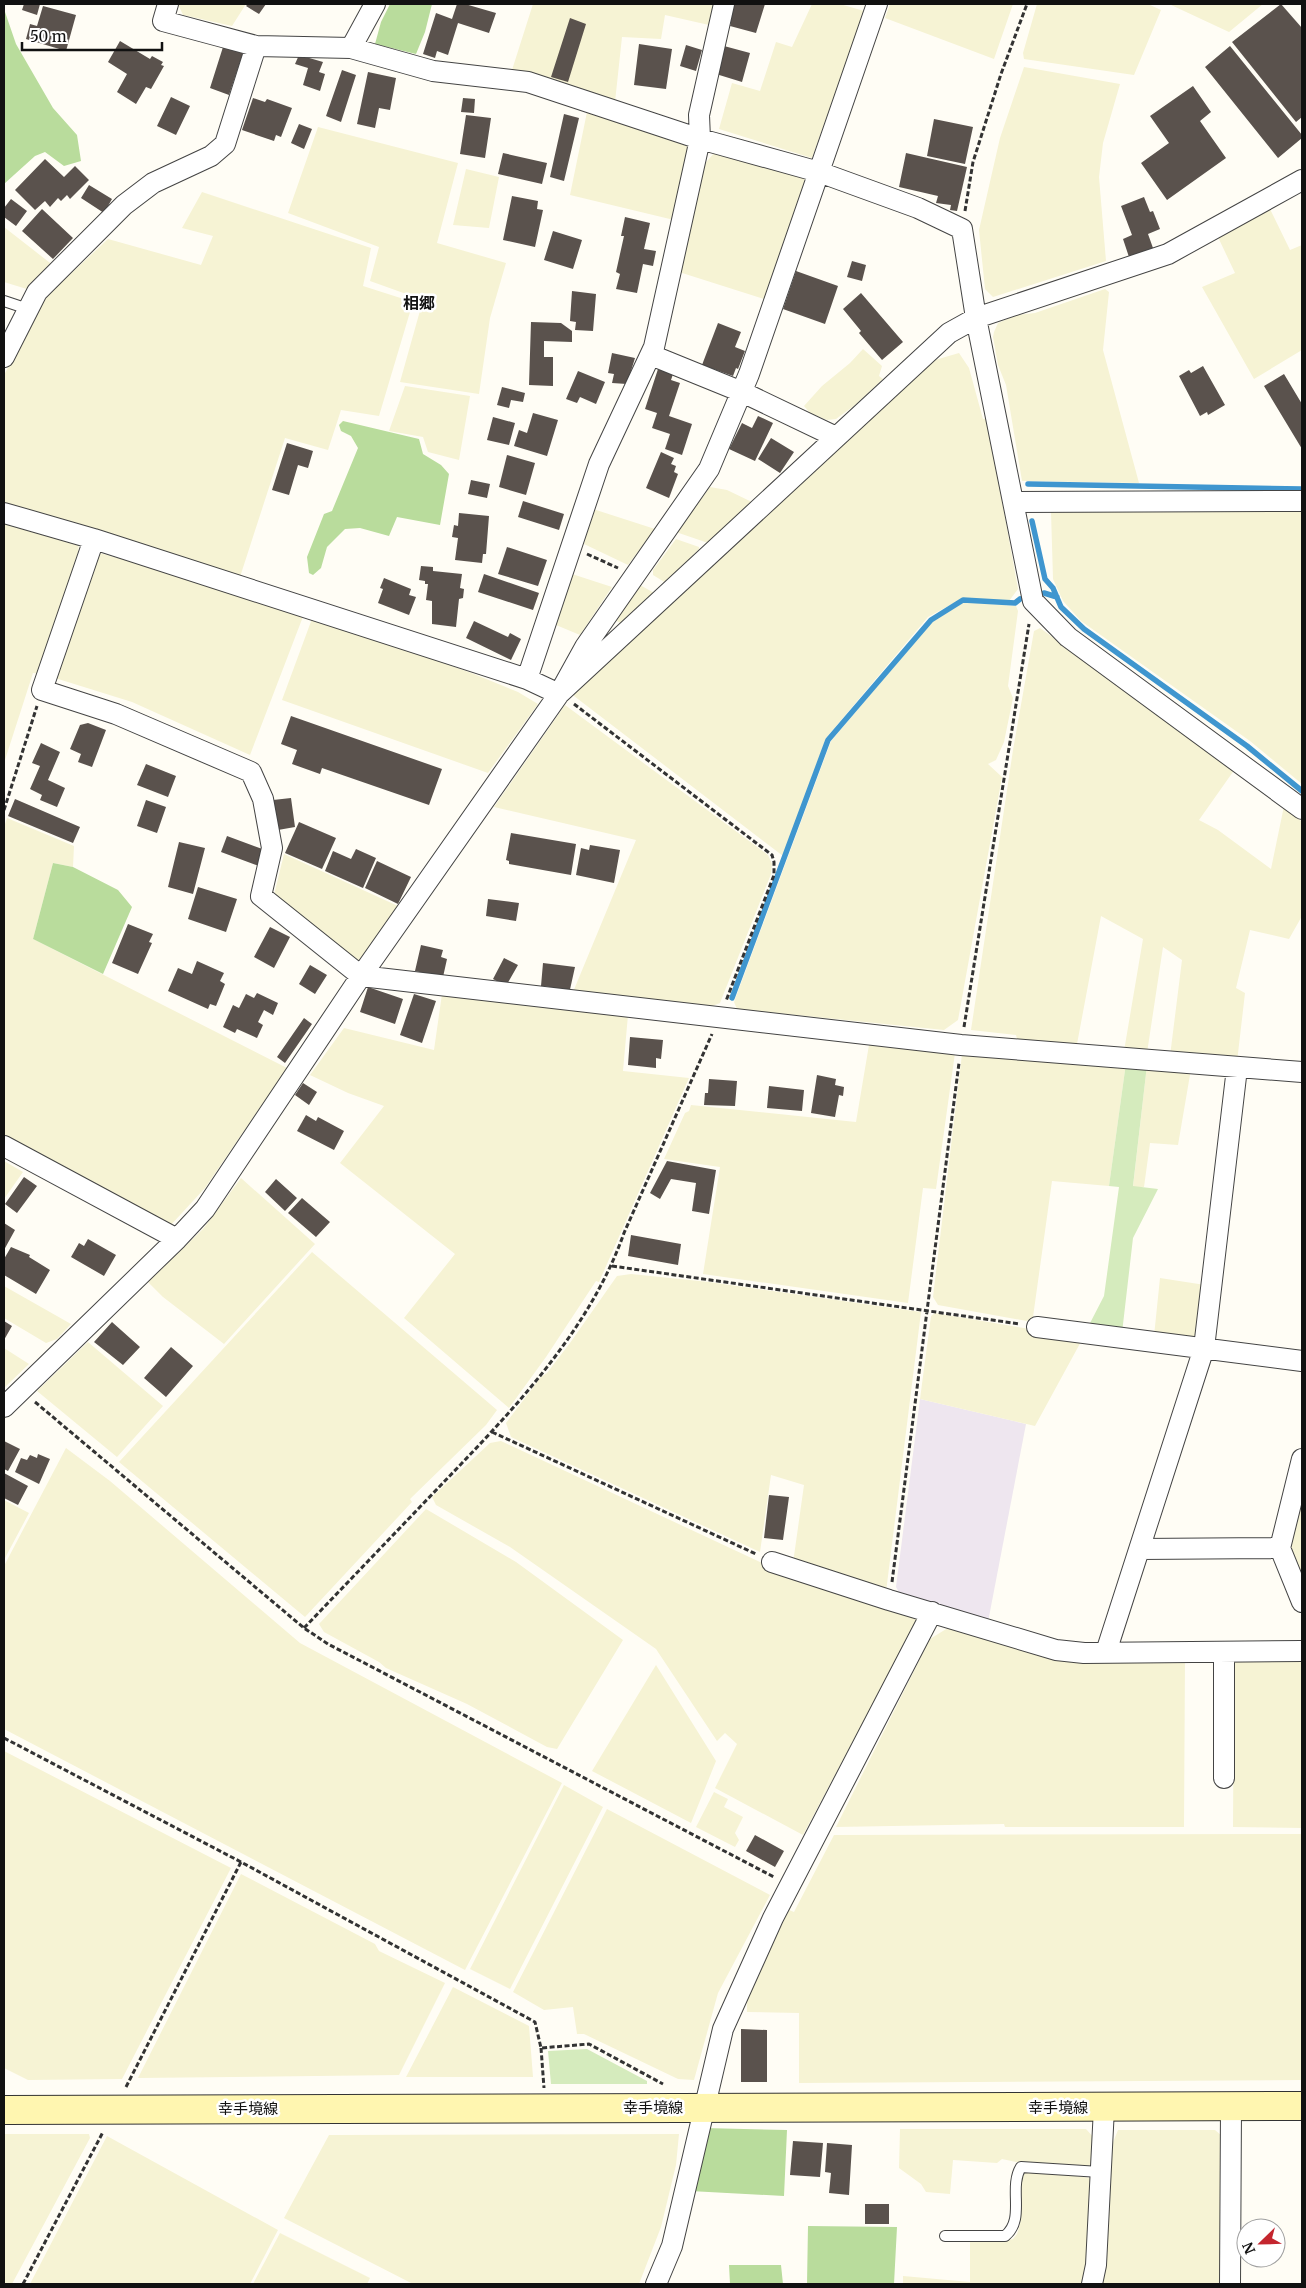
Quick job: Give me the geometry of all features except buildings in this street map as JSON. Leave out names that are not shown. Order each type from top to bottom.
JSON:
[{"type":"main road","name":"幸手境線","points":[[4,2110],[1231,2108],[1302,2106]]},
{"type":"street","points":[[168,4],[163,21],[256,46],[352,48],[433,70],[528,82],[700,139],[820,172],[918,208],[962,229],[976,318],[1033,601],[1068,637],[1302,809]]},
{"type":"street","points":[[352,48],[375,4]]},
{"type":"street","points":[[527,679],[599,464],[654,347],[700,139],[699,115],[724,4]]},
{"type":"street","points":[[4,1407],[206,1209],[361,976],[559,694],[585,646],[710,469],[742,392],[877,4]]},
{"type":"street","points":[[4,356],[37,292],[138,192],[211,156],[225,144],[256,46]]},
{"type":"street","points":[[559,694],[949,333],[976,318],[1168,254],[1302,180]]},
{"type":"street","points":[[650,355],[742,392],[836,437]]},
{"type":"street","points":[[1014,502],[1302,501]]},
{"type":"street","points":[[4,513],[94,539],[527,679],[559,694]]},
{"type":"street","points":[[94,539],[42,690],[116,714],[251,772],[264,799],[272,848],[261,896],[361,976],[961,1046],[1302,1072]]},
{"type":"street","points":[[1106,1652],[1204,1348],[1237,1068]]},
{"type":"street","points":[[4,1146],[177,1239]]},
{"type":"street","points":[[1037,1327],[1302,1361]]},
{"type":"street","points":[[1302,1459],[1280,1548],[1302,1602]]},
{"type":"street","points":[[1140,1549],[1280,1548]]},
{"type":"street","points":[[772,1562],[889,1600],[1056,1650],[1106,1652],[1302,1652]]},
{"type":"street","points":[[656,2284],[672,2246],[723,2029],[772,1918],[932,1612]]},
{"type":"street","points":[[1224,1652],[1224,1778]]},
{"type":"street","points":[[1092,2284],[1096,2265],[1104,2108]]},
{"type":"street","points":[[1230,2284],[1231,2108]]},
{"type":"lane","points":[[4,301],[28,309]]},
{"type":"lane","points":[[945,2236],[1005,2236],[1012,2230],[1015,2223],[1016,2174],[1021,2167],[1100,2172]]},
{"type":"path","points":[[962,229],[973,162],[1001,74],[1027,4]]},
{"type":"path","points":[[889,1600],[961,1046],[1033,601]]},
{"type":"path","points":[[4,810],[42,690]]},
{"type":"path","points":[[304,1628],[492,1432],[568,1340],[612,1266],[624,1233],[720,1017],[774,875],[772,855],[559,694]]},
{"type":"path","points":[[612,1266],[1037,1327]]},
{"type":"path","points":[[22,1391],[304,1628],[328,1644],[790,1886]]},
{"type":"path","points":[[492,1432],[772,1562]]},
{"type":"path","points":[[4,1738],[241,1862],[535,2022],[541,2048],[546,2109]]},
{"type":"path","points":[[23,2284],[116,2109],[241,1862]]},
{"type":"path","points":[[541,2048],[590,2044],[671,2089]]},
{"type":"shaded area","points":[[178,4],[246,4],[232,26],[183,15]]},
{"type":"shaded area","points":[[533,4],[715,4],[709,25],[665,15],[661,39],[622,37],[615,102],[512,70]]},
{"type":"shaded area","points":[[812,4],[840,4],[864,11],[812,158],[719,129],[732,83],[760,91],[776,42],[792,47]]},
{"type":"shaded area","points":[[890,4],[1013,4],[994,59],[885,18]]},
{"type":"shaded area","points":[[1037,4],[1148,4],[1161,10],[1134,75],[1024,59],[1023,53]]},
{"type":"shaded area","points":[[1169,4],[1263,4],[1229,32]]},
{"type":"shaded area","points":[[1024,67],[1120,84],[1103,143],[1099,177],[1106,261],[993,297],[985,289],[979,230],[1000,138]]},
{"type":"shaded area","points":[[587,112],[686,143],[689,153],[674,220],[570,195]]},
{"type":"shaded area","points":[[318,127],[458,163],[437,243],[506,263],[490,318],[479,394],[400,382],[423,300],[370,281],[379,247],[288,213]]},
{"type":"shaded area","points":[[715,152],[802,173],[805,180],[764,299],[679,272],[701,168]]},
{"type":"shaded area","points":[[466,169],[499,177],[489,228],[453,225]]},
{"type":"shaded area","points":[[202,192],[371,248],[363,286],[413,302],[379,416],[341,410],[328,450],[285,438],[240,577],[4,505],[4,375],[46,297],[108,239],[201,265],[213,236],[182,228]]},
{"type":"shaded area","points":[[1269,207],[1290,250],[1302,245],[1302,350],[1254,379],[1202,287],[1235,273],[1217,235]]},
{"type":"shaded area","points":[[4,227],[54,266],[30,290],[4,282]]},
{"type":"shaded area","points":[[1105,289],[1109,292],[1103,350],[1139,483],[1022,481],[1006,385],[998,365],[993,337],[994,332],[998,323],[1017,315],[1035,313]]},
{"type":"shaded area","points":[[863,349],[882,366],[879,376],[883,379],[855,405],[836,419],[827,420],[810,413],[804,406],[822,386],[850,363]]},
{"type":"shaded area","points":[[959,353],[969,368],[983,419],[987,418],[1018,589],[1009,601],[963,598],[928,617],[826,738],[783,856],[574,696],[574,692],[935,360]]},
{"type":"shaded area","points":[[405,386],[470,396],[459,460],[428,452],[423,437],[389,431]]},
{"type":"shaded area","points":[[710,487],[727,490],[754,503],[708,543],[676,532],[698,500],[702,498]]},
{"type":"shaded area","points":[[593,509],[655,529],[628,565],[584,544]]},
{"type":"shaded area","points":[[1302,511],[1302,784],[1250,741],[1081,621],[1063,601],[1053,579],[1051,512]]},
{"type":"shaded area","points":[[4,520],[79,543],[78,552],[40,674],[33,673],[4,763]]},
{"type":"shaded area","points":[[676,539],[699,547],[699,549],[666,583],[653,575],[653,570]]},
{"type":"shaded area","points":[[96,552],[176,574],[304,614],[250,755],[132,702],[55,678]]},
{"type":"shaded area","points":[[572,574],[612,587],[580,635],[556,625],[555,622]]},
{"type":"shaded area","points":[[640,585],[656,594],[622,624],[615,620]]},
{"type":"shaded area","points":[[964,602],[1016,606],[1018,611],[1008,686],[1013,698],[1004,742],[996,760],[988,764],[1002,777],[958,1020],[944,1030],[737,1009],[734,1002],[831,741],[932,622]]},
{"type":"shaded area","points":[[313,616],[474,674],[518,692],[538,704],[488,773],[282,700]]},
{"type":"shaded area","points":[[1040,628],[1235,769],[1199,820],[1218,830],[1271,869],[1284,806],[1302,822],[1302,916],[1289,939],[1250,930],[1236,988],[1245,993],[1237,1062],[1170,1056],[1182,960],[1163,947],[1147,1053],[1124,1051],[1143,939],[1101,916],[1077,1044],[1017,1039],[1016,1035],[971,1030],[1013,750],[1034,631]]},
{"type":"shaded area","points":[[565,705],[768,855],[772,864],[771,874],[720,1003],[709,1007],[573,992],[636,840],[494,807]]},
{"type":"shaded area","points":[[7,818],[74,846],[73,867],[53,863],[33,939],[287,1068],[205,1188],[169,1227],[4,1139],[4,827]]},
{"type":"shaded area","points":[[284,854],[398,906],[360,961],[272,903]]},
{"type":"shaded area","points":[[442,994],[628,1015],[623,1071],[689,1078],[599,1282],[596,1281],[546,1357],[509,1408],[404,1318],[455,1254],[340,1163],[384,1106],[348,1093],[310,1075],[344,1028],[434,1050]]},
{"type":"shaded area","points":[[870,1039],[955,1053],[936,1189],[923,1188],[908,1303],[703,1274],[720,1167],[664,1159],[685,1113],[689,1111],[691,1105],[856,1122]]},
{"type":"shaded area","points":[[962,1054],[1126,1063],[1109,1186],[1052,1181],[1033,1317],[1027,1321],[938,1305],[933,1297]]},
{"type":"shaded area","points":[[1147,1065],[1191,1069],[1178,1145],[1150,1143],[1144,1187],[1133,1187]]},
{"type":"shaded area","points":[[4,1161],[23,1172],[4,1199]]},
{"type":"shaded area","points":[[241,1178],[315,1244],[224,1344],[163,1297],[148,1282],[203,1229]]},
{"type":"shaded area","points":[[312,1252],[497,1410],[486,1425],[410,1499],[412,1502],[305,1617],[119,1462]]},
{"type":"shaded area","points":[[631,1274],[709,1282],[921,1312],[886,1592],[793,1563],[804,1485],[771,1475],[760,1552],[511,1437],[506,1423],[570,1343],[617,1276]]},
{"type":"shaded area","points":[[1160,1278],[1205,1285],[1199,1336],[1193,1342],[1154,1336]]},
{"type":"shaded area","points":[[4,1286],[71,1324],[57,1339],[46,1343],[4,1318]]},
{"type":"shaded area","points":[[935,1313],[1083,1338],[1035,1426],[920,1399],[931,1316]]},
{"type":"shaded area","points":[[88,1342],[163,1406],[117,1457],[37,1391]]},
{"type":"shaded area","points":[[4,1348],[29,1364],[4,1388]]},
{"type":"shaded area","points":[[920,1399],[1026,1424],[988,1622],[901,1596],[896,1587]]},
{"type":"shaded area","points":[[501,1441],[760,1562],[907,1611],[919,1617],[803,1835],[715,1788],[737,1744],[725,1733],[717,1741],[656,1649],[510,1547],[436,1505],[432,1497],[490,1443]]},
{"type":"shaded area","points":[[66,1448],[110,1481],[300,1643],[562,1783],[465,1970],[4,1729],[4,1566]]},
{"type":"shaded area","points":[[1302,1489],[1302,1582],[1288,1548]]},
{"type":"shaded area","points":[[4,1500],[29,1513],[4,1560]]},
{"type":"shaded area","points":[[426,1509],[516,1562],[623,1640],[557,1749],[547,1747],[467,1704],[386,1668],[379,1662],[324,1632],[319,1624]]},
{"type":"shaded area","points":[[951,1626],[1185,1659],[1184,1827],[1005,1827],[1004,1824],[836,1827],[930,1639]]},
{"type":"shaded area","points":[[1234,1660],[1302,1660],[1302,1828],[1233,1827]]},
{"type":"shaded area","points":[[656,1665],[716,1761],[691,1823],[592,1771]]},
{"type":"shaded area","points":[[4,1751],[231,1868],[122,2079],[28,2080],[4,2068]]},
{"type":"shaded area","points":[[564,1785],[603,1807],[510,1989],[470,1969]]},
{"type":"shaded area","points":[[714,1792],[728,1799],[724,1807],[743,1817],[735,1833],[739,1840],[735,1847],[696,1827]]},
{"type":"shaded area","points":[[607,1809],[770,1895],[718,1993],[694,2080],[678,2079],[584,2034],[577,2034],[573,2007],[544,2010],[513,1992]]},
{"type":"shaded area","points":[[1302,1834],[1302,2080],[799,2083],[799,2013],[747,2012],[747,1990],[789,1910],[794,1912],[834,1835]]},
{"type":"shaded area","points":[[241,1874],[375,1944],[379,1951],[445,1983],[399,2075],[138,2078]]},
{"type":"shaded area","points":[[453,1987],[529,2026],[533,2077],[406,2077]]},
{"type":"shaded area","points":[[900,2129],[1086,2129],[1095,2139],[1094,2164],[1086,2167],[1016,2162],[1002,2159],[997,2163],[953,2160],[950,2194],[926,2192],[921,2184],[899,2168]]},
{"type":"shaded area","points":[[1118,2130],[1215,2130],[1222,2136],[1223,2284],[1103,2284],[1112,2145]]},
{"type":"shaded area","points":[[4,2134],[89,2134],[90,2138],[12,2284],[4,2284]]},
{"type":"shaded area","points":[[679,2134],[676,2165],[661,2227],[639,2284],[413,2284],[284,2218],[329,2135]]},
{"type":"shaded area","points":[[107,2136],[278,2230],[250,2284],[30,2284]]},
{"type":"shaded area","points":[[1026,2171],[1091,2178],[1086,2284],[903,2284],[903,2276],[970,2282],[970,2240],[1005,2241],[1013,2239],[1020,2225],[1021,2179]]},
{"type":"shaded area","points":[[280,2233],[370,2278],[367,2284],[253,2284]]},
{"type":"green space","points":[[390,4],[432,4],[425,32],[416,54],[375,44],[381,22]]},
{"type":"green space","points":[[4,9],[16,44],[53,108],[77,135],[81,161],[64,166],[45,152],[35,156],[4,184]]},
{"type":"green space","points":[[343,421],[419,439],[423,454],[441,465],[449,474],[440,525],[397,517],[389,536],[360,528],[345,529],[327,547],[321,568],[313,575],[309,573],[307,557],[324,514],[332,511],[358,448],[351,436],[341,431],[339,425]]},
{"type":"green space","points":[[53,863],[73,867],[118,890],[132,907],[103,974],[33,939]]},
{"type":"green space","points":[[1126,1063],[1147,1065],[1133,1186],[1158,1189],[1133,1238],[1122,1333],[1088,1327],[1104,1296],[1119,1187],[1109,1186]]},
{"type":"green space","points":[[587,2049],[647,2081],[647,2084],[551,2084],[548,2051]]},
{"type":"green space","points":[[704,2128],[787,2130],[784,2196],[690,2191]]},
{"type":"green space","points":[[808,2226],[897,2227],[894,2284],[807,2284]]},
{"type":"green space","points":[[729,2265],[781,2265],[783,2284],[730,2284]]},
{"type":"waterway","points":[[1028,484],[1302,489]]},
{"type":"waterway","points":[[1032,521],[1045,579],[1053,588],[1061,607],[1084,629],[1247,746],[1302,791]]},
{"type":"waterway","points":[[1044,593],[1057,597]]},
{"type":"waterway","points":[[732,998],[828,740],[931,620],[963,600],[1015,603],[1020,599]]},
{"type":"district","name":"相郷","points":[[419,303]]}]
